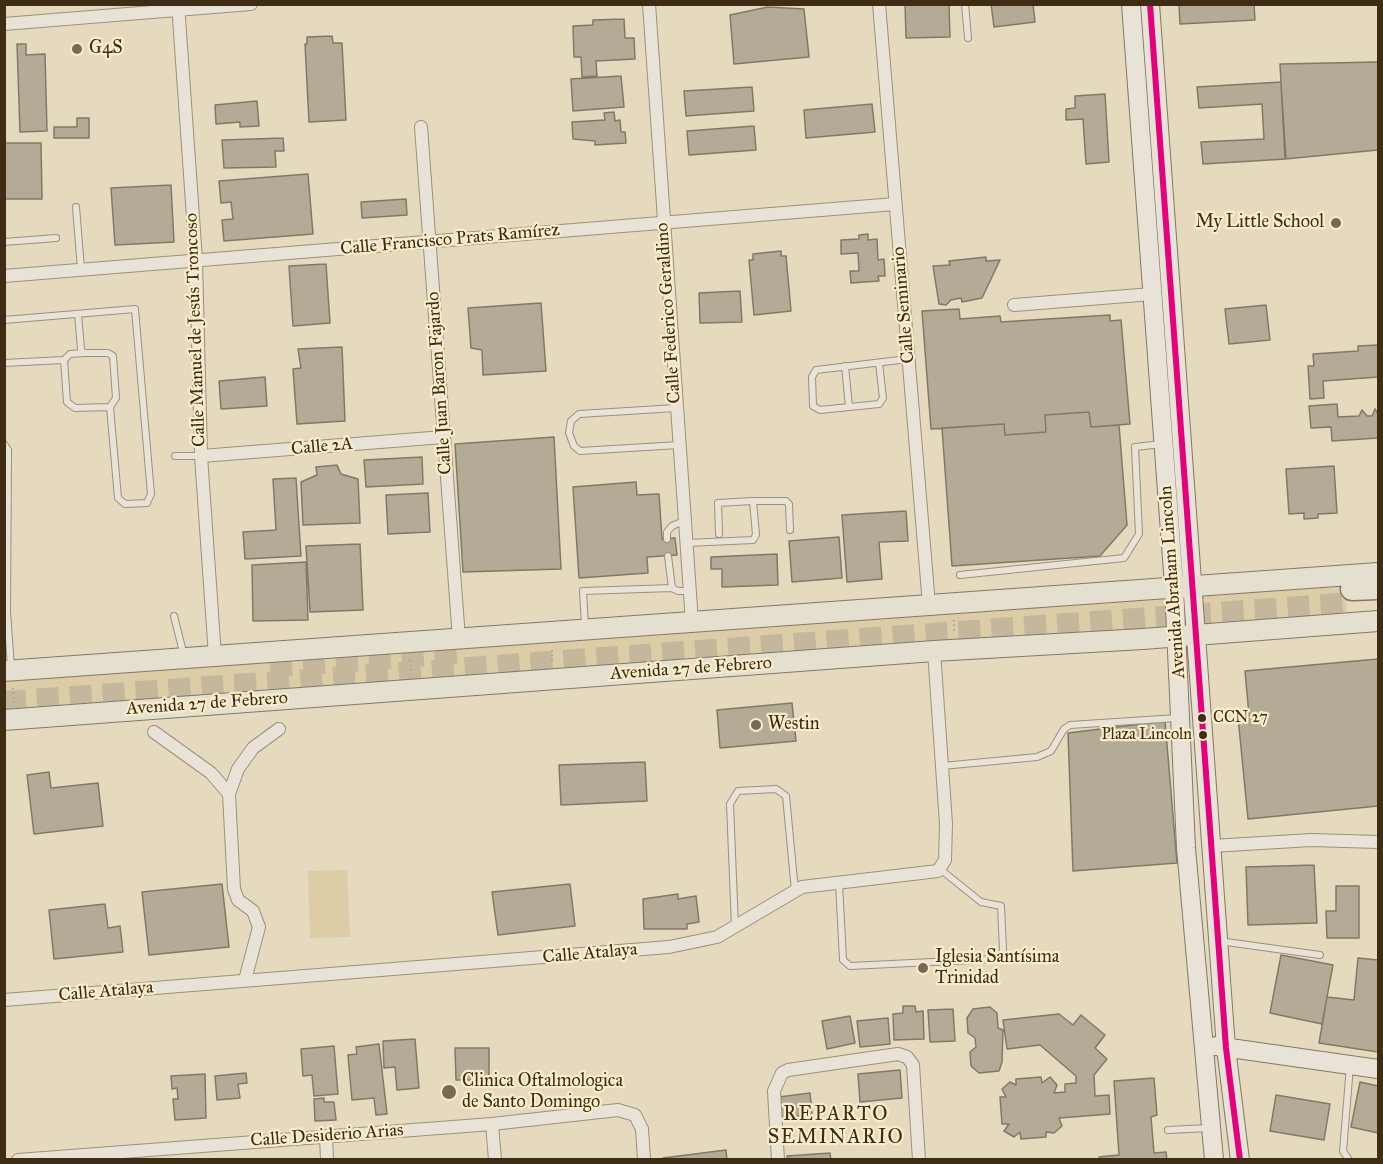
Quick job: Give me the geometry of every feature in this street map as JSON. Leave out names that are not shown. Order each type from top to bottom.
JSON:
[{"type":"highway","points":[[1378,588],[1352,596],[1378,602]]},
{"type":"main road","name":"Avenida Abraham Lincoln","points":[[1131,4],[1164,444],[1184,586]]},
{"type":"main road","name":"Avenida Abraham Lincoln","points":[[1150,4],[1187,636],[1212,846],[1226,1048],[1240,1160]]},
{"type":"main road","points":[[8,671],[1378,573]]},
{"type":"main road","name":"Avenida 27 de Febrero","points":[[10,720],[934,651],[1187,636],[1378,621]]},
{"type":"main road","name":"Avenida Abraham Lincoln","points":[[1187,636],[1180,718],[1186,848],[1214,1160]]},
{"type":"main road","points":[[1205,1044],[1378,1069]]},
{"type":"street","points":[[4,24],[178,7],[251,4]]},
{"type":"street","name":"Calle Federico Geraldino","points":[[649,4],[692,622]]},
{"type":"street","name":"Calle Seminario","points":[[879,4],[929,604]]},
{"type":"street","name":"Calle Manuel de Jesús Troncoso","points":[[178,7],[196,260],[201,456],[215,656]]},
{"type":"street","name":"Calle Juan Baron Fajardo","points":[[421,128],[459,639]]},
{"type":"street","name":"Calle Francisco Prats Ramírez","points":[[4,276],[895,204]]},
{"type":"street","points":[[1014,305],[1152,294]]},
{"type":"street","name":"Calle 2A","points":[[201,456],[444,437]]},
{"type":"street","points":[[934,651],[942,766],[945,860],[940,869]]},
{"type":"street","points":[[245,980],[260,927],[253,911],[238,900],[234,889],[230,794],[238,769],[253,748],[279,729]]},
{"type":"street","points":[[154,732],[211,773],[230,794]]},
{"type":"street","points":[[1212,846],[1311,840],[1378,842]]},
{"type":"street","name":"Calle Atalaya","points":[[4,1000],[669,947],[703,942],[735,927],[795,891],[819,883],[871,880],[940,869]]},
{"type":"street","points":[[778,1160],[774,1091],[782,1073],[788,1070],[898,1054],[907,1057],[913,1065],[919,1160]]},
{"type":"street","name":"Calle Desiderio Arias","points":[[18,1160],[130,1156],[326,1136],[492,1124],[618,1110],[635,1115],[642,1129],[644,1160]]},
{"type":"street","points":[[492,1124],[495,1160]]},
{"type":"street","points":[[326,1136],[327,1160]]},
{"type":"lane","points":[[965,4],[968,38]]},
{"type":"lane","points":[[76,207],[81,269]]},
{"type":"lane","points":[[4,242],[56,238]]},
{"type":"lane","points":[[4,320],[135,309],[151,494],[147,503],[125,504],[118,498],[110,406],[116,398],[113,356],[108,353],[83,352],[70,354],[64,360],[4,363]]},
{"type":"lane","points":[[78,314],[83,352]]},
{"type":"lane","points":[[879,363],[881,402],[820,410],[813,406],[813,373],[845,366],[908,359]]},
{"type":"lane","points":[[64,360],[67,402],[70,405],[75,408],[110,406]]},
{"type":"lane","points":[[845,366],[849,407]]},
{"type":"lane","points":[[676,408],[579,414],[571,421],[569,433],[573,446],[580,451],[679,445]]},
{"type":"lane","points":[[4,444],[8,450],[8,671]]},
{"type":"lane","points":[[960,575],[1124,558],[1139,534],[1135,447],[1164,444]]},
{"type":"lane","points":[[175,456],[201,456]]},
{"type":"lane","points":[[686,543],[753,540],[756,535],[753,501]]},
{"type":"lane","points":[[719,534],[718,503],[753,501],[786,501],[789,504],[790,530]]},
{"type":"lane","points":[[667,539],[667,532],[672,526],[684,521]]},
{"type":"lane","points":[[669,555],[672,588]]},
{"type":"lane","points":[[585,629],[583,591],[672,588],[678,591],[690,591]]},
{"type":"lane","points":[[174,616],[185,658]]},
{"type":"lane","points":[[942,766],[1037,757],[1051,751],[1064,729],[1070,725],[1180,718]]},
{"type":"lane","points":[[735,927],[730,804],[738,791],[776,789],[786,796],[795,891]]},
{"type":"lane","points":[[839,882],[843,960],[850,966],[994,959],[1000,956],[1003,950],[1001,906],[981,902],[940,869]]},
{"type":"lane","points":[[1219,941],[1320,955]]},
{"type":"lane","points":[[1349,1160],[1343,1151],[1351,1065]]},
{"type":"lane","points":[[1168,1130],[1212,1128]]},
{"type":"path","points":[[952,603],[955,650]]},
{"type":"path","points":[[550,632],[554,679]]},
{"type":"path","points":[[410,642],[411,689]]},
{"type":"path","points":[[8,671],[10,720]]},
{"type":"shaded area","points":[[1343,579],[1348,617],[5,716],[5,676]]},
{"type":"shaded area","points":[[347,870],[350,937],[310,938],[308,871]]},
{"type":"building","points":[[905,4],[949,4],[950,37],[906,38]]},
{"type":"building","points":[[991,4],[1033,4],[1035,22],[994,27]]},
{"type":"building","points":[[1254,4],[1255,20],[1180,24],[1179,5]]},
{"type":"building","points":[[768,7],[804,9],[809,57],[734,64],[730,15]]},
{"type":"building","points":[[624,19],[625,38],[634,38],[635,59],[596,61],[597,76],[582,77],[581,57],[574,57],[573,26],[593,25],[593,20]]},
{"type":"building","points":[[332,36],[333,43],[342,43],[346,120],[309,122],[305,44],[307,44],[307,37]]},
{"type":"building","points":[[17,44],[26,44],[26,55],[45,54],[47,131],[20,132]]},
{"type":"building","points":[[1378,62],[1378,150],[1285,159],[1280,64]]},
{"type":"building","points":[[621,76],[624,107],[573,111],[571,79]]},
{"type":"building","points":[[1281,82],[1286,159],[1203,164],[1201,142],[1264,139],[1262,104],[1199,108],[1197,87]]},
{"type":"building","points":[[752,87],[754,111],[686,116],[684,91]]},
{"type":"building","points":[[1105,94],[1109,162],[1086,164],[1083,119],[1066,120],[1066,109],[1075,108],[1075,96]]},
{"type":"building","points":[[257,101],[259,126],[240,127],[240,122],[216,124],[215,105]]},
{"type":"building","points":[[872,104],[875,132],[806,138],[804,110]]},
{"type":"building","points":[[614,112],[615,121],[620,120],[621,132],[625,132],[626,143],[595,145],[595,141],[573,139],[572,122],[605,120],[604,113]]},
{"type":"building","points":[[77,118],[89,118],[89,138],[54,138],[54,127],[77,127]]},
{"type":"building","points":[[754,126],[756,150],[689,155],[687,131]]},
{"type":"building","points":[[283,138],[284,151],[275,151],[276,167],[224,168],[222,140]]},
{"type":"building","points":[[4,143],[41,143],[42,199],[4,199]]},
{"type":"building","points":[[308,174],[313,234],[224,241],[222,220],[233,219],[231,202],[221,203],[219,181]]},
{"type":"building","points":[[171,185],[174,242],[115,245],[111,188]]},
{"type":"building","points":[[406,199],[407,215],[362,218],[361,202]]},
{"type":"building","points":[[868,234],[868,240],[877,239],[878,260],[884,259],[885,276],[878,276],[879,281],[851,283],[850,271],[859,271],[858,253],[841,254],[841,240],[859,239],[859,235]]},
{"type":"building","points":[[781,251],[781,256],[786,256],[791,311],[754,315],[749,260],[753,260],[753,254]]},
{"type":"building","points":[[986,257],[986,261],[1000,260],[982,298],[962,302],[961,298],[951,300],[946,305],[939,304],[933,266],[950,265],[949,261]]},
{"type":"building","points":[[326,264],[330,323],[293,326],[289,266]]},
{"type":"building","points":[[740,291],[742,322],[700,323],[699,293]]},
{"type":"building","points":[[541,303],[546,371],[483,375],[482,350],[471,348],[468,308]]},
{"type":"building","points":[[1266,305],[1270,340],[1229,344],[1225,309]]},
{"type":"building","points":[[959,309],[960,319],[1000,316],[1001,322],[1110,315],[1110,321],[1121,320],[1130,424],[1091,427],[1089,412],[1045,415],[1046,432],[1005,435],[1004,424],[931,429],[922,311]]},
{"type":"building","points":[[1378,345],[1378,377],[1323,381],[1324,398],[1310,399],[1308,366],[1314,366],[1313,354],[1358,351],[1358,346]]},
{"type":"building","points":[[342,347],[345,421],[297,424],[293,369],[301,368],[298,349]]},
{"type":"building","points":[[265,377],[267,406],[221,409],[219,381]]},
{"type":"building","points":[[1337,404],[1338,417],[1359,416],[1362,410],[1367,416],[1372,416],[1375,409],[1378,414],[1378,438],[1332,441],[1331,427],[1311,428],[1309,406]]},
{"type":"building","points":[[1089,412],[1091,427],[1119,425],[1127,525],[1100,556],[952,566],[942,428],[1004,424],[1005,435],[1046,432],[1045,415]]},
{"type":"building","points":[[554,437],[561,569],[463,572],[455,444]]},
{"type":"building","points":[[422,457],[423,484],[366,487],[364,460]]},
{"type":"building","points":[[337,465],[341,474],[358,479],[360,523],[303,525],[301,482],[317,475],[316,467]]},
{"type":"building","points":[[1334,466],[1337,513],[1318,514],[1318,518],[1304,519],[1304,513],[1289,514],[1286,469]]},
{"type":"building","points":[[296,478],[301,556],[245,559],[243,532],[276,530],[273,479]]},
{"type":"building","points":[[636,482],[637,495],[659,494],[662,539],[675,538],[677,555],[647,557],[648,573],[579,578],[573,487]]},
{"type":"building","points":[[428,493],[430,532],[388,534],[386,495]]},
{"type":"building","points":[[906,511],[908,541],[879,542],[882,579],[847,582],[842,515]]},
{"type":"building","points":[[839,537],[842,578],[792,582],[789,541]]},
{"type":"building","points":[[360,544],[363,610],[310,612],[306,546]]},
{"type":"building","points":[[777,554],[778,585],[722,587],[722,569],[711,569],[711,557]]},
{"type":"building","points":[[306,562],[308,620],[253,621],[252,565]]},
{"type":"building","points":[[1378,659],[1378,806],[1248,819],[1238,717],[1249,715],[1245,671]]},
{"type":"building","name":"Westin","points":[[792,703],[796,741],[720,748],[717,710]]},
{"type":"building","name":"Plaza Lincoln","points":[[1165,721],[1177,863],[1073,871],[1068,733]]},
{"type":"building","points":[[645,762],[647,801],[561,805],[559,765]]},
{"type":"building","points":[[49,772],[51,788],[98,783],[103,826],[34,834],[27,775]]},
{"type":"building","points":[[1314,865],[1317,923],[1248,925],[1246,867]]},
{"type":"building","points":[[222,884],[229,947],[149,955],[142,892]]},
{"type":"building","points":[[570,884],[575,926],[498,935],[492,892]]},
{"type":"building","points":[[1336,886],[1359,886],[1359,938],[1327,938],[1326,911],[1336,911]]},
{"type":"building","points":[[678,894],[678,899],[696,896],[699,922],[687,924],[687,929],[644,929],[643,899]]},
{"type":"building","points":[[105,904],[108,928],[120,926],[123,952],[54,959],[49,910]]},
{"type":"building","points":[[1281,955],[1333,965],[1322,1024],[1270,1013]]},
{"type":"building","points":[[1358,958],[1378,960],[1378,1052],[1319,1043],[1327,997],[1354,1000]]},
{"type":"building","points":[[903,1006],[915,1006],[916,1012],[923,1011],[924,1039],[894,1040],[893,1014],[903,1013]]},
{"type":"building","points":[[990,1007],[997,1013],[998,1028],[1003,1030],[1002,1062],[999,1071],[979,1073],[971,1066],[970,1052],[976,1047],[975,1038],[968,1033],[967,1018],[973,1009]]},
{"type":"building","points":[[953,1009],[955,1041],[930,1042],[928,1010]]},
{"type":"building","points":[[1059,1014],[1073,1025],[1081,1015],[1105,1035],[1095,1048],[1107,1059],[1094,1075],[1095,1096],[1109,1095],[1110,1114],[1059,1118],[1062,1126],[1054,1133],[1046,1132],[1046,1137],[1021,1139],[1020,1132],[1014,1137],[1004,1131],[1009,1124],[1002,1124],[1000,1097],[1006,1097],[1002,1089],[1010,1082],[1016,1085],[1016,1079],[1041,1077],[1042,1083],[1050,1077],[1057,1085],[1054,1093],[1065,1092],[1065,1084],[1076,1083],[1076,1076],[1040,1045],[1007,1049],[1003,1020]]},
{"type":"building","points":[[850,1016],[855,1043],[827,1049],[822,1021]]},
{"type":"building","points":[[888,1018],[890,1044],[860,1047],[857,1021]]},
{"type":"building","points":[[415,1039],[419,1088],[397,1090],[395,1067],[384,1068],[383,1041]]},
{"type":"building","points":[[379,1044],[387,1114],[376,1115],[374,1098],[352,1100],[348,1055],[357,1054],[356,1047]]},
{"type":"building","points":[[334,1046],[338,1094],[314,1096],[312,1075],[303,1076],[301,1049]]},
{"type":"building","points":[[455,1048],[489,1048],[489,1080],[456,1080]]},
{"type":"building","points":[[900,1070],[902,1098],[860,1102],[858,1074]]},
{"type":"building","points":[[246,1073],[247,1083],[238,1084],[240,1098],[217,1100],[215,1076]]},
{"type":"building","points":[[205,1074],[206,1118],[175,1120],[173,1099],[178,1099],[177,1088],[172,1089],[171,1076]]},
{"type":"building","points":[[1154,1078],[1157,1115],[1151,1117],[1154,1153],[1166,1152],[1167,1160],[1099,1160],[1099,1157],[1119,1155],[1114,1081]]},
{"type":"building","points":[[1360,1082],[1378,1086],[1378,1133],[1351,1127]]},
{"type":"building","points":[[810,1093],[812,1114],[781,1118],[779,1097]]},
{"type":"building","points":[[1276,1095],[1330,1104],[1324,1140],[1270,1131]]},
{"type":"building","points":[[324,1098],[324,1102],[334,1102],[336,1120],[315,1121],[314,1099]]},
{"type":"building","points":[[726,1150],[727,1160],[663,1160],[663,1158]]},
{"type":"building","points":[[830,1153],[831,1160],[788,1160],[787,1156]]},
{"type":"tunnel","points":[[4,702],[1353,603]]},
{"type":"tunnel","points":[[270,667],[459,653]]},
{"type":"transit line","points":[[1150,4],[1226,1048],[1240,1160]]},
{"type":"place","name":"G4S","points":[[77,49]]},
{"type":"place","name":"My Little School","points":[[1336,223]]},
{"type":"place","name":"CCN 27","points":[[1202,718]]},
{"type":"place","name":"Westin","points":[[756,725]]},
{"type":"place","name":"Plaza Lincoln","points":[[1203,735]]},
{"type":"place","name":"Iglesia Santísima Trinidad","points":[[923,968]]},
{"type":"place","name":"Clinica Oftalmologica de Santo Domingo","points":[[449,1092]]},
{"type":"district","name":"REPARTO SEMINARIO","points":[[836,1126]]}]
